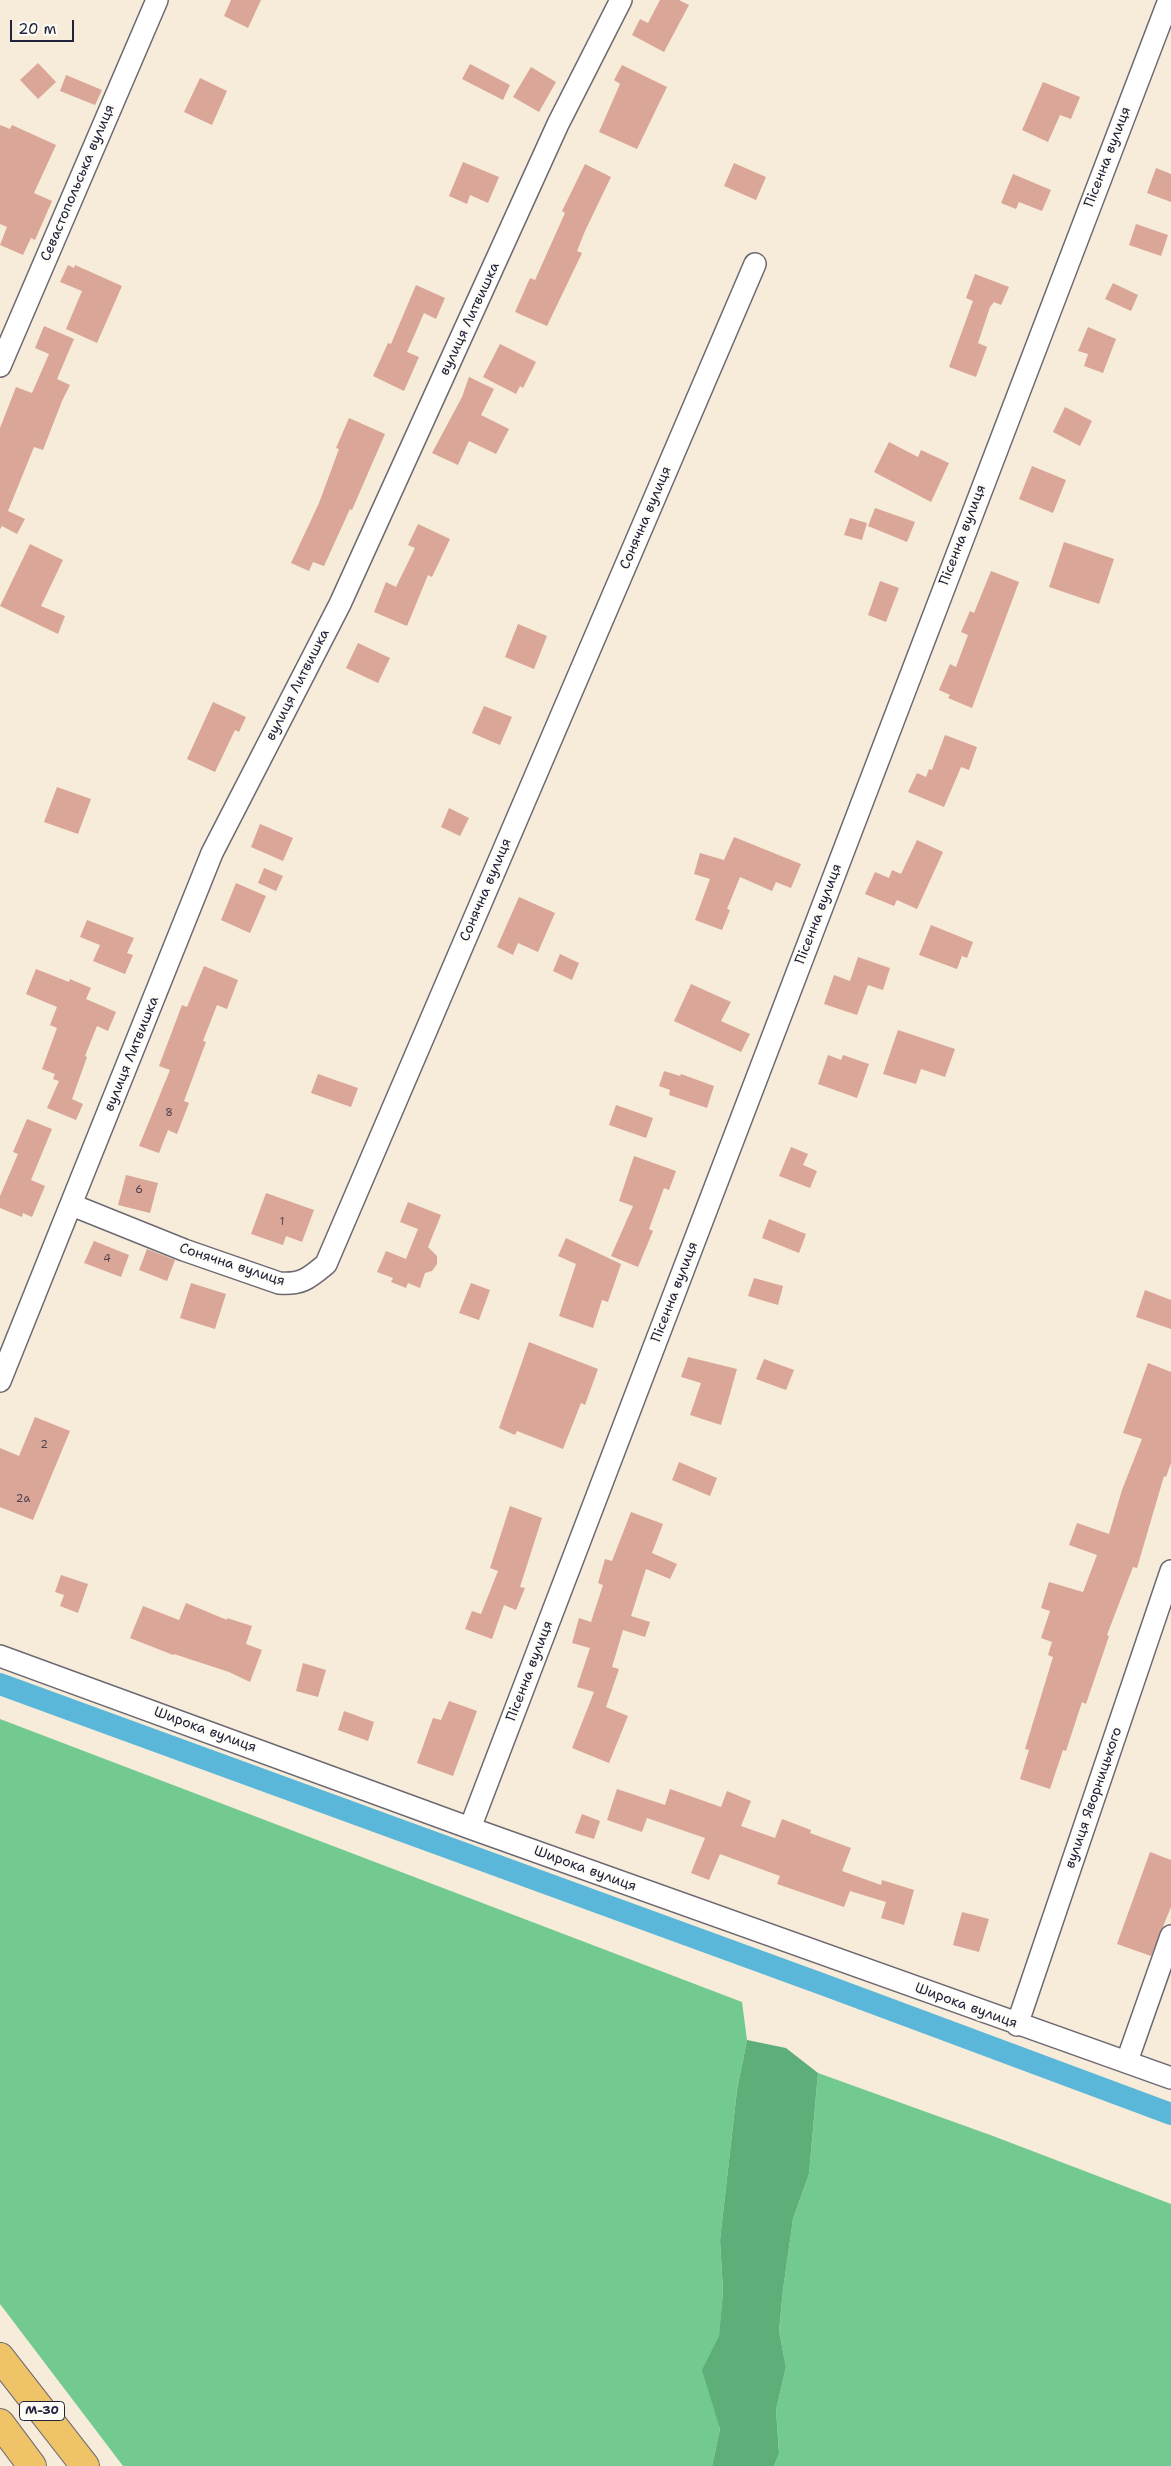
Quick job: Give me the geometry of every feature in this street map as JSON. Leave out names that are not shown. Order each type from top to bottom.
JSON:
[{"type":"highway","name":"М-30","points":[[0,2357],[85,2466]]},
{"type":"highway","name":"М-30","points":[[0,2424],[32,2466]]},
{"type":"street","name":"Севастопольська вулиця","points":[[0,366],[157,0]]},
{"type":"street","name":"вулиця Литвишка","points":[[0,1381],[212,853],[340,604],[558,124],[621,0]]},
{"type":"street","name":"Пісенна вулиця","points":[[470,1828],[1169,0]]},
{"type":"street","name":"Сонячна вулиця","points":[[72,1204],[184,1250],[279,1283],[293,1284],[308,1278],[326,1264],[755,264]]},
{"type":"street","name":"вулиця Яворницького","points":[[1017,2025],[1171,1571]]},
{"type":"street","name":"Широка вулиця","points":[[0,1656],[470,1828],[1017,2025],[1171,2078]]},
{"type":"street","points":[[1128,2062],[1171,1936]]},
{"type":"green space","points":[[0,1719],[742,2002],[747,2040],[737,2090],[720,2240],[723,2291],[714,2403],[720,2429],[712,2466],[123,2466],[0,2304]]},
{"type":"green space","points":[[747,2040],[786,2048],[818,2073],[809,2174],[793,2219],[783,2290],[779,2331],[786,2367],[776,2410],[779,2453],[774,2466],[712,2466],[720,2429],[702,2370],[719,2336],[723,2291],[720,2240],[737,2090]]},
{"type":"green space","points":[[818,2073],[993,2136],[1171,2204],[1171,2466],[774,2466],[779,2452],[776,2410],[786,2367],[779,2331],[783,2290],[793,2219],[809,2174]]},
{"type":"building","points":[[231,0],[261,0],[248,28],[224,16]]},
{"type":"building","points":[[660,0],[679,0],[689,5],[664,52],[632,35],[640,19],[648,23]]},
{"type":"building","points":[[38,63],[56,82],[38,99],[20,80]]},
{"type":"building","points":[[470,64],[510,85],[503,100],[462,79]]},
{"type":"building","points":[[622,65],[667,87],[637,149],[599,132],[620,84],[614,80]]},
{"type":"building","points":[[531,67],[556,82],[539,112],[513,97]]},
{"type":"building","points":[[66,75],[102,90],[95,105],[60,91]]},
{"type":"building","points":[[200,78],[227,91],[212,125],[184,112]]},
{"type":"building","points":[[1043,82],[1080,97],[1071,119],[1060,115],[1048,142],[1022,130]]},
{"type":"building","points":[[0,125],[10,129],[12,125],[56,145],[34,193],[52,201],[35,240],[31,238],[23,255],[0,245],[7,227],[0,224]]},
{"type":"building","points":[[463,162],[499,177],[488,203],[470,195],[467,204],[449,196]]},
{"type":"building","points":[[734,163],[766,177],[756,200],[724,186]]},
{"type":"building","points":[[585,164],[611,177],[577,251],[582,253],[547,326],[515,312],[530,278],[535,280],[565,213],[562,211]]},
{"type":"building","points":[[1156,168],[1171,174],[1171,202],[1147,193]]},
{"type":"building","points":[[1013,174],[1051,190],[1042,211],[1019,202],[1016,209],[1001,203]]},
{"type":"building","points":[[1136,224],[1168,235],[1161,256],[1129,245]]},
{"type":"building","points":[[68,265],[74,268],[75,265],[122,286],[97,343],[66,329],[82,291],[60,282]]},
{"type":"building","points":[[975,274],[1009,287],[1001,305],[994,302],[990,307],[978,343],[987,347],[976,377],[949,367],[973,301],[966,298]]},
{"type":"building","points":[[1113,283],[1138,295],[1131,311],[1105,299]]},
{"type":"building","points":[[416,285],[445,298],[436,319],[424,313],[407,352],[419,357],[404,391],[373,376],[388,343],[391,344]]},
{"type":"building","points":[[44,326],[74,339],[57,379],[70,385],[43,450],[34,447],[8,511],[25,519],[17,534],[2,526],[0,529],[0,428],[16,387],[32,393],[49,354],[35,348]]},
{"type":"building","points":[[1088,327],[1116,339],[1103,373],[1084,366],[1088,354],[1078,351]]},
{"type":"building","points":[[500,344],[536,362],[523,388],[520,386],[516,394],[483,377]]},
{"type":"building","points":[[469,377],[494,389],[481,415],[509,429],[496,454],[469,441],[458,465],[432,453],[462,397]]},
{"type":"building","points":[[1065,407],[1092,421],[1080,446],[1053,432]]},
{"type":"building","points":[[349,418],[385,434],[352,510],[350,509],[324,566],[313,562],[309,571],[291,563],[319,503],[339,449],[336,448]]},
{"type":"building","points":[[889,442],[918,457],[921,450],[949,463],[931,502],[874,472]]},
{"type":"building","points":[[1032,466],[1066,480],[1053,513],[1019,499]]},
{"type":"building","points":[[875,508],[915,522],[907,542],[868,526]]},
{"type":"building","points":[[850,518],[867,523],[862,540],[844,535]]},
{"type":"building","points":[[418,524],[450,539],[432,577],[428,575],[407,626],[374,612],[386,582],[396,587],[415,548],[408,545]]},
{"type":"building","points":[[1064,542],[1114,559],[1099,604],[1049,587]]},
{"type":"building","points":[[30,544],[63,560],[41,606],[65,616],[58,634],[0,606]]},
{"type":"building","points":[[991,571],[1019,582],[972,708],[948,698],[950,695],[939,690],[950,664],[956,667],[968,635],[961,632],[970,611],[974,613]]},
{"type":"building","points":[[880,581],[899,588],[886,622],[868,615]]},
{"type":"building","points":[[518,624],[547,636],[534,669],[505,657]]},
{"type":"building","points":[[358,643],[390,658],[378,683],[346,668]]},
{"type":"building","points":[[213,702],[246,717],[239,732],[235,730],[215,772],[187,759]]},
{"type":"building","points":[[484,706],[512,717],[500,745],[472,733]]},
{"type":"building","points":[[945,735],[977,747],[969,770],[961,767],[944,807],[908,792],[917,773],[926,777],[929,769],[932,770]]},
{"type":"building","points":[[57,787],[91,799],[78,834],[44,822]]},
{"type":"building","points":[[449,808],[469,818],[460,836],[441,827]]},
{"type":"building","points":[[260,824],[293,838],[283,861],[251,847]]},
{"type":"building","points":[[734,837],[801,864],[791,888],[776,882],[772,891],[740,877],[727,909],[730,910],[722,930],[695,920],[710,879],[694,874],[700,853],[724,860]]},
{"type":"building","points":[[917,840],[943,852],[917,909],[897,900],[894,906],[865,894],[875,872],[889,878],[892,870],[901,874]]},
{"type":"building","points":[[264,868],[283,876],[276,891],[258,883]]},
{"type":"building","points":[[236,883],[266,896],[250,933],[221,920]]},
{"type":"building","points":[[519,897],[555,913],[538,952],[518,943],[513,955],[497,947]]},
{"type":"building","points":[[87,920],[134,938],[127,953],[133,955],[125,974],[93,961],[100,945],[80,937]]},
{"type":"building","points":[[931,925],[973,942],[967,958],[962,956],[957,969],[919,955]]},
{"type":"building","points":[[560,954],[579,963],[572,980],[553,971]]},
{"type":"building","points":[[858,957],[890,968],[883,990],[868,985],[857,1015],[824,1004],[834,975],[850,981]]},
{"type":"building","points":[[204,966],[238,980],[227,1009],[217,1005],[203,1041],[206,1042],[184,1101],[189,1103],[177,1134],[168,1130],[159,1153],[139,1146],[170,1070],[159,1066],[182,1005],[187,1007]]},
{"type":"building","points":[[36,969],[69,982],[70,979],[91,988],[86,999],[116,1012],[108,1031],[97,1026],[85,1056],[87,1057],[72,1099],[83,1104],[76,1120],[47,1108],[59,1081],[53,1079],[55,1074],[42,1069],[57,1028],[50,1025],[57,1007],[26,994]]},
{"type":"building","points":[[691,984],[731,1002],[721,1021],[750,1034],[741,1052],[674,1021]]},
{"type":"building","points":[[898,1030],[955,1049],[945,1077],[921,1069],[916,1084],[883,1074]]},
{"type":"building","points":[[828,1055],[841,1060],[843,1055],[869,1064],[857,1098],[818,1084]]},
{"type":"building","points":[[664,1071],[680,1076],[681,1074],[714,1086],[707,1108],[669,1095],[670,1090],[659,1086]]},
{"type":"building","points":[[318,1074],[358,1088],[351,1107],[311,1093]]},
{"type":"building","points":[[616,1105],[653,1118],[646,1138],[609,1125]]},
{"type":"building","points":[[27,1119],[52,1129],[31,1180],[45,1186],[32,1217],[23,1213],[22,1217],[0,1208],[0,1196],[18,1154],[13,1152]]},
{"type":"building","points":[[791,1147],[808,1154],[803,1165],[817,1171],[810,1188],[779,1176]]},
{"type":"building","points":[[634,1156],[676,1171],[669,1190],[664,1188],[649,1229],[653,1231],[638,1267],[611,1256],[633,1206],[619,1201]]},
{"type":"building","points":[[126,1175],[158,1183],[150,1213],[118,1205]]},
{"type":"building","points":[[266,1193],[314,1210],[302,1242],[286,1236],[283,1245],[251,1234]]},
{"type":"building","points":[[408,1202],[441,1215],[428,1247],[437,1256],[437,1264],[432,1271],[425,1273],[420,1288],[408,1283],[406,1288],[391,1282],[393,1278],[377,1272],[386,1251],[406,1259],[418,1229],[400,1222]]},
{"type":"building","points":[[769,1219],[806,1234],[799,1253],[762,1238]]},
{"type":"building","points":[[566,1238],[621,1264],[608,1302],[602,1300],[593,1328],[559,1316],[576,1264],[558,1256]]},
{"type":"building","points":[[94,1241],[129,1255],[121,1277],[84,1263]]},
{"type":"building","points":[[147,1249],[175,1260],[167,1281],[139,1270]]},
{"type":"building","points":[[754,1278],[783,1286],[778,1305],[748,1296]]},
{"type":"building","points":[[191,1283],[226,1294],[215,1329],[180,1318]]},
{"type":"building","points":[[471,1283],[490,1290],[479,1320],[459,1313]]},
{"type":"building","points":[[1145,1290],[1171,1300],[1171,1329],[1136,1317]]},
{"type":"building","points":[[529,1342],[598,1369],[585,1405],[581,1403],[563,1449],[517,1431],[515,1435],[499,1428]]},
{"type":"building","points":[[688,1357],[737,1369],[721,1425],[690,1415],[701,1383],[681,1377]]},
{"type":"building","points":[[764,1359],[794,1370],[786,1390],[756,1379]]},
{"type":"building","points":[[1148,1363],[1171,1372],[1171,1463],[1166,1477],[1164,1476],[1137,1568],[1133,1567],[1107,1635],[1109,1636],[1086,1704],[1082,1702],[1066,1751],[1063,1750],[1050,1789],[1020,1779],[1029,1750],[1025,1749],[1053,1657],[1048,1655],[1052,1642],[1041,1638],[1050,1611],[1041,1608],[1049,1582],[1083,1592],[1097,1555],[1069,1545],[1077,1523],[1109,1534],[1122,1490],[1142,1439],[1123,1433]]},
{"type":"building","points":[[35,1417],[70,1431],[33,1520],[0,1507],[0,1448],[19,1456]]},
{"type":"building","points":[[679,1462],[717,1478],[710,1496],[672,1480]]},
{"type":"building","points":[[510,1506],[542,1518],[520,1587],[525,1588],[516,1610],[504,1605],[492,1639],[465,1629],[472,1611],[481,1614],[498,1571],[490,1568]]},
{"type":"building","points":[[631,1512],[663,1524],[652,1553],[677,1564],[670,1579],[646,1569],[631,1616],[650,1622],[645,1637],[623,1630],[612,1667],[619,1669],[606,1707],[628,1716],[609,1763],[572,1748],[594,1692],[577,1687],[590,1648],[572,1643],[579,1618],[591,1622],[603,1585],[598,1583],[605,1559],[612,1561]]},
{"type":"building","points":[[61,1575],[88,1584],[78,1613],[60,1606],[64,1595],[55,1592]]},
{"type":"building","points":[[186,1603],[227,1620],[227,1618],[252,1626],[246,1644],[262,1650],[250,1682],[229,1672],[173,1655],[130,1638],[143,1606],[179,1620]]},
{"type":"building","points":[[303,1663],[326,1670],[318,1697],[296,1691]]},
{"type":"building","points":[[449,1701],[477,1711],[453,1776],[417,1763],[433,1718],[441,1720]]},
{"type":"building","points":[[344,1711],[374,1722],[368,1741],[338,1730]]},
{"type":"building","points":[[617,1789],[665,1805],[670,1789],[721,1807],[727,1791],[751,1801],[741,1826],[775,1838],[782,1819],[811,1830],[810,1833],[851,1848],[842,1871],[881,1885],[882,1880],[914,1890],[904,1925],[881,1918],[886,1902],[850,1891],[844,1907],[777,1884],[780,1876],[720,1854],[709,1880],[691,1873],[705,1838],[647,1818],[642,1832],[607,1820]]},
{"type":"building","points":[[582,1814],[600,1821],[594,1839],[575,1833]]},
{"type":"building","points":[[1150,1852],[1171,1860],[1171,1907],[1151,1956],[1117,1944]]},
{"type":"building","points":[[962,1912],[989,1919],[979,1952],[953,1945]]},
{"type":"waterway","points":[[0,1684],[830,1987],[1171,2114]]}]
